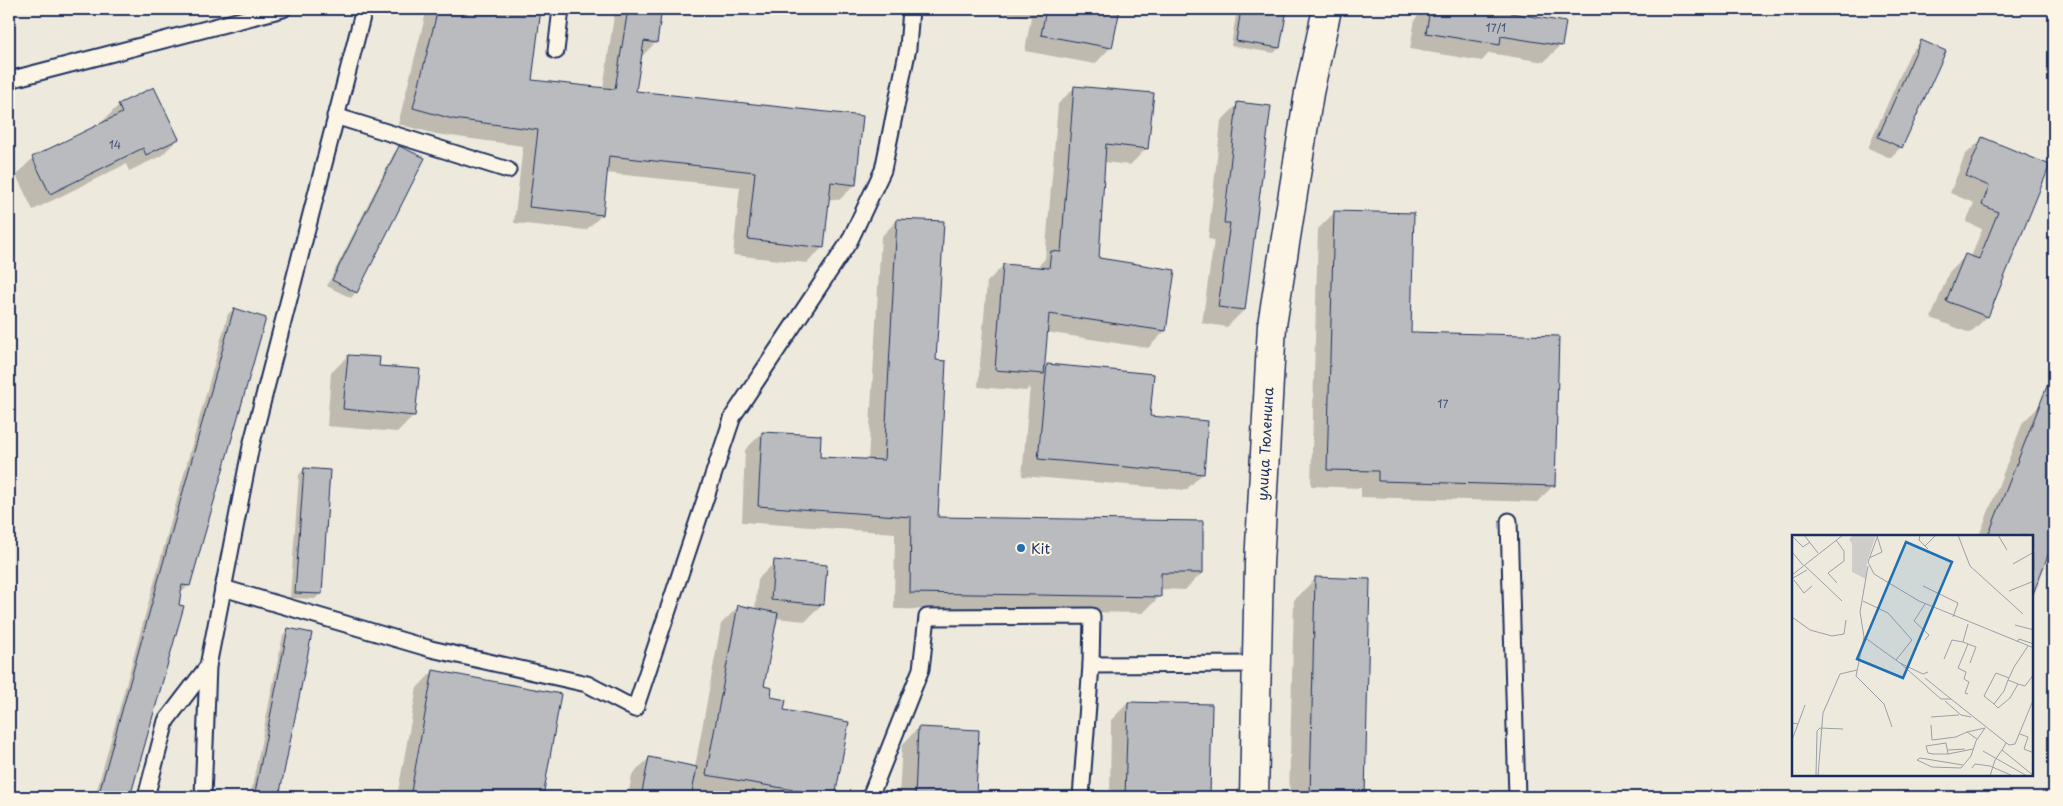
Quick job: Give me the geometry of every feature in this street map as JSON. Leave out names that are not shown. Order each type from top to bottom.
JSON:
[{"type":"main road","name":"улица Тюленина","points":[[1254,797],[1259,564],[1272,325],[1310,93],[1326,9]]},
{"type":"lane","points":[[9,80],[283,9]]},
{"type":"lane","points":[[203,797],[208,666],[251,446],[364,9]]},
{"type":"lane","points":[[556,51],[562,9]]},
{"type":"lane","points":[[223,588],[431,649],[587,684],[635,709],[700,522],[733,416],[849,242],[883,170],[908,48],[911,9]]},
{"type":"lane","points":[[335,116],[508,170]]},
{"type":"lane","points":[[1509,522],[1517,797]]},
{"type":"lane","points":[[870,797],[921,669],[927,617],[1092,616],[1091,665],[1081,797]]},
{"type":"lane","points":[[1091,665],[1256,664]]},
{"type":"lane","points":[[146,797],[166,721],[208,666]]},
{"type":"building","points":[[438,9],[541,9],[532,80],[615,89],[628,9],[662,9],[657,43],[644,41],[636,91],[863,116],[856,185],[831,182],[824,248],[748,239],[755,172],[609,156],[603,215],[529,207],[538,130],[453,119],[413,108]]},
{"type":"building","points":[[1046,9],[1120,9],[1112,48],[1041,35]]},
{"type":"building","points":[[1241,9],[1287,9],[1280,48],[1236,41]]},
{"type":"building","points":[[1430,9],[1512,9],[1511,13],[1566,22],[1562,46],[1501,36],[1500,45],[1426,33]]},
{"type":"building","points":[[1921,40],[1946,51],[1902,148],[1878,137]]},
{"type":"building","points":[[1074,86],[1154,93],[1148,149],[1106,144],[1099,258],[1175,270],[1166,331],[1049,314],[1044,374],[995,370],[1003,264],[1049,268],[1051,251],[1061,252]]},
{"type":"building","points":[[154,87],[179,139],[146,155],[143,148],[50,194],[32,157],[122,113],[118,104]]},
{"type":"building","points":[[1237,102],[1271,106],[1245,310],[1218,307],[1230,223],[1224,223]]},
{"type":"building","points":[[1982,137],[2050,165],[1988,317],[1946,301],[1965,254],[1979,259],[1998,212],[1982,205],[1989,186],[1966,176]]},
{"type":"building","points":[[399,146],[425,158],[357,293],[332,280]]},
{"type":"building","points":[[1334,211],[1414,213],[1411,332],[1559,336],[1555,486],[1378,481],[1378,471],[1327,470]]},
{"type":"building","points":[[897,219],[944,221],[936,360],[946,361],[938,517],[1203,521],[1203,573],[1161,573],[1161,597],[910,593],[911,517],[758,506],[762,432],[821,435],[820,457],[884,460]]},
{"type":"building","points":[[234,308],[266,318],[190,586],[182,585],[179,605],[184,606],[130,797],[98,797]]},
{"type":"building","points":[[348,355],[380,357],[379,366],[420,369],[415,416],[343,409]]},
{"type":"building","points":[[1047,364],[1154,374],[1150,416],[1208,421],[1204,474],[1038,459]]},
{"type":"building","points":[[2053,371],[2054,540],[2033,594],[2033,535],[1988,535]]},
{"type":"building","points":[[304,468],[330,470],[322,594],[295,593]]},
{"type":"building","points":[[774,560],[827,565],[824,605],[771,600]]},
{"type":"building","points":[[1315,577],[1370,579],[1365,797],[1310,797]]},
{"type":"building","points":[[738,605],[778,613],[764,686],[772,688],[771,697],[786,700],[784,710],[849,722],[835,797],[706,775]]},
{"type":"building","points":[[288,628],[312,633],[279,797],[254,797]]},
{"type":"building","points":[[433,670],[561,694],[543,797],[410,797]]},
{"type":"building","points":[[1128,702],[1212,704],[1210,797],[1125,797]]},
{"type":"building","points":[[918,727],[979,730],[976,797],[915,797]]},
{"type":"building","points":[[649,757],[697,767],[691,797],[641,797]]},
{"type":"place","name":"Kit","points":[[1021,548]]}]
